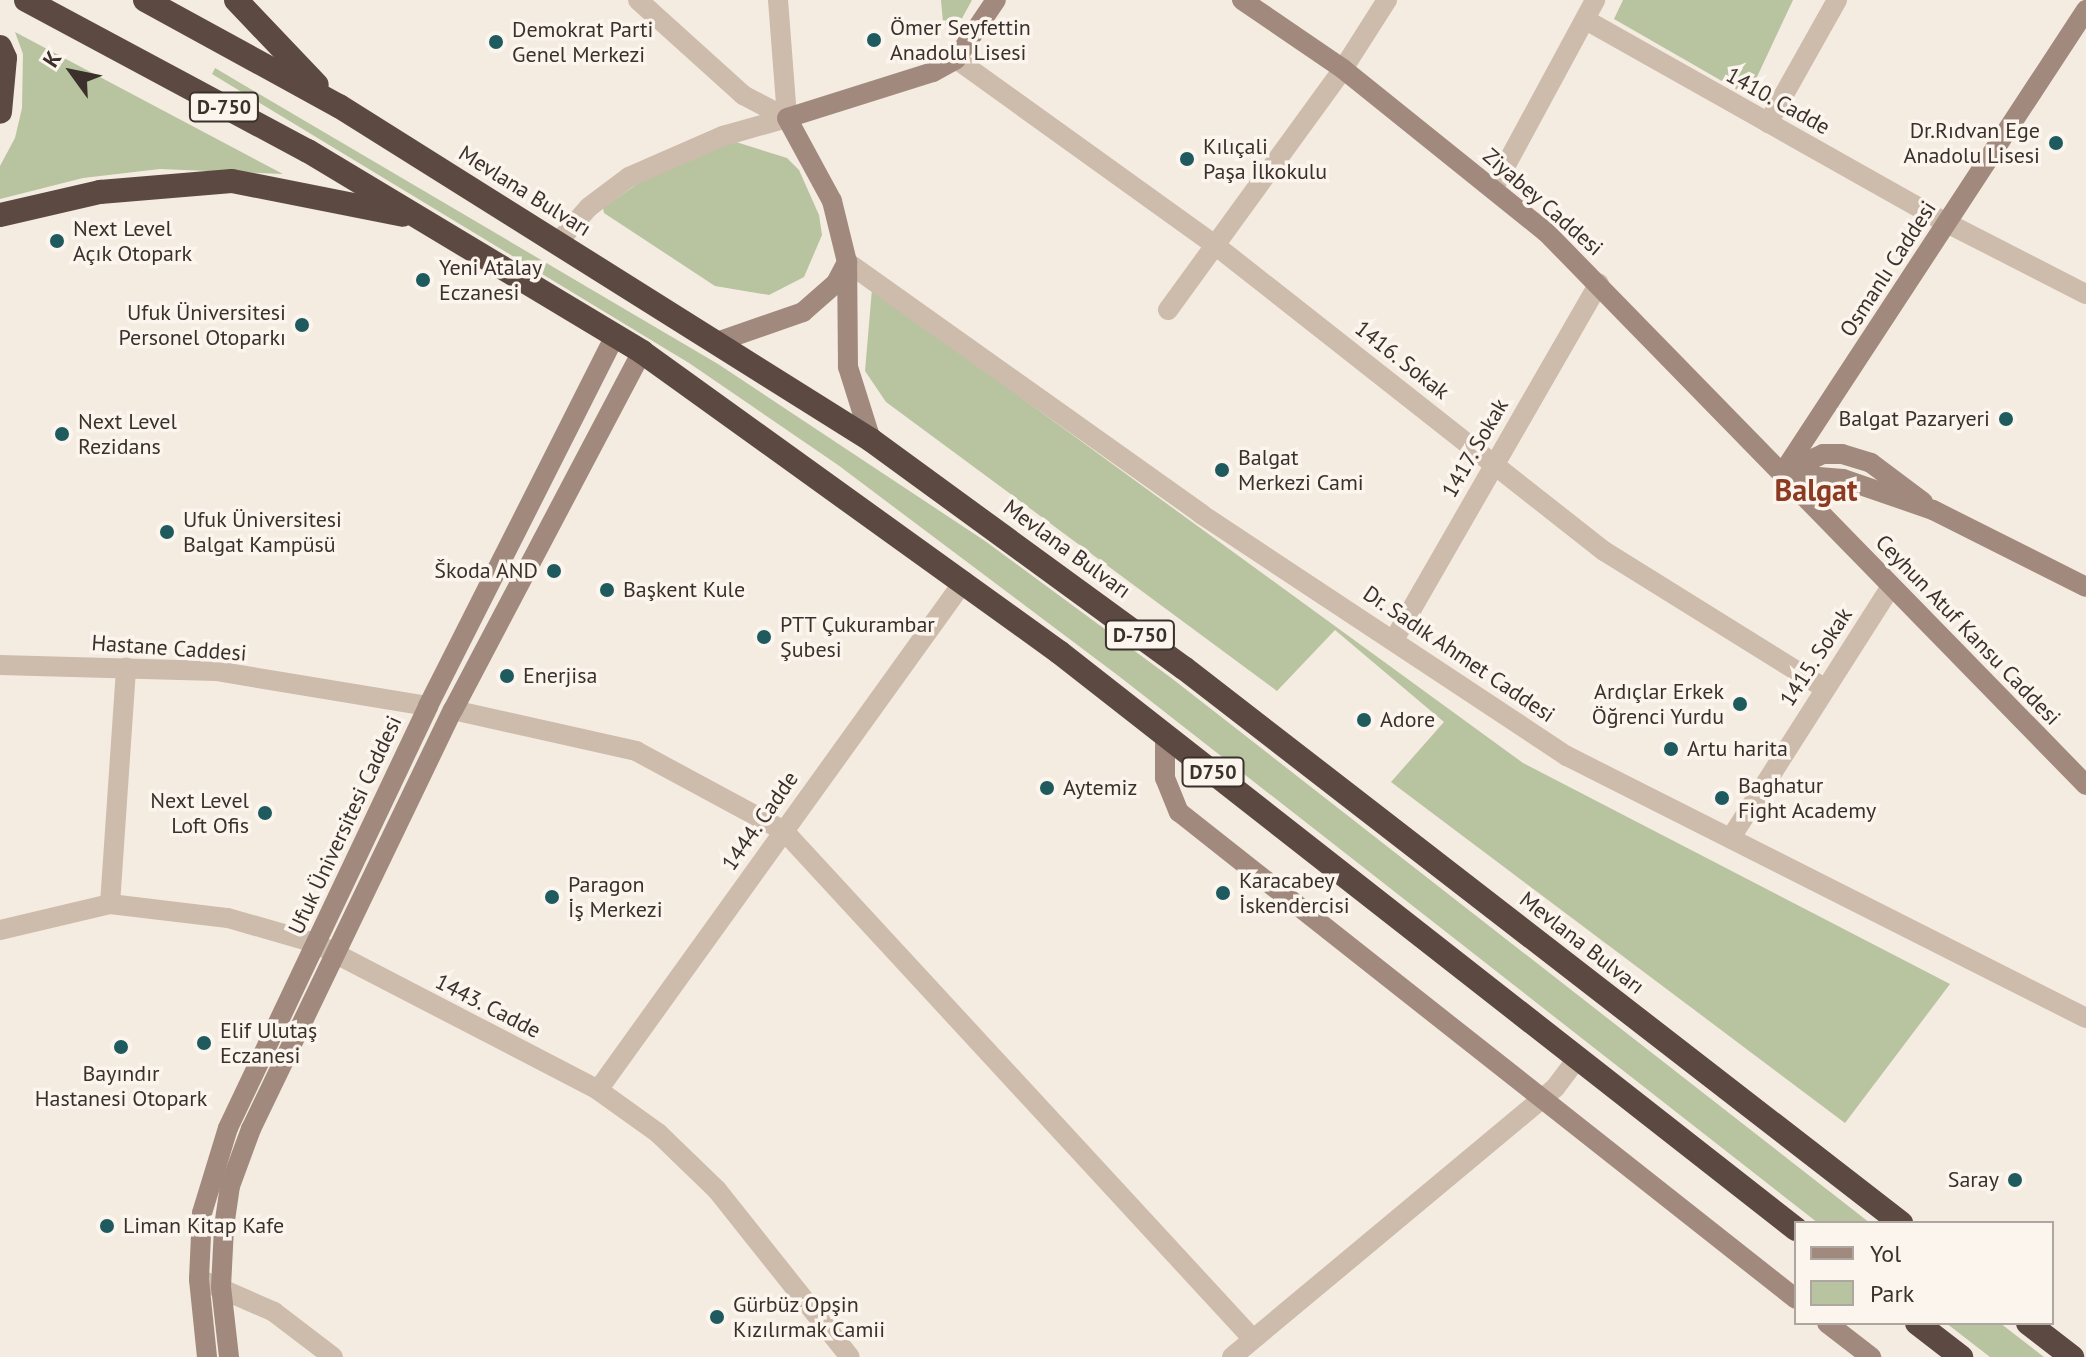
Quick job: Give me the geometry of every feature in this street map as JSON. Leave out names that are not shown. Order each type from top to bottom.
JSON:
[{"type":"highway","name":"D-750","points":[[26,0],[308,151],[615,336]]},
{"type":"highway","name":"Mevlana Bulvarı","points":[[145,0],[339,106],[559,241],[871,440],[1184,668],[1898,1221]]},
{"type":"highway","points":[[236,0],[339,106]]},
{"type":"highway","points":[[0,47],[5,58],[0,112]]},
{"type":"highway","points":[[0,215],[100,192],[232,181],[420,218]]},
{"type":"highway","name":"D750","points":[[615,336],[642,352],[964,581],[1165,734],[1794,1227]]},
{"type":"highway","points":[[1920,1325],[1961,1357]]},
{"type":"highway","points":[[2031,1325],[2072,1357]]},
{"type":"main road","points":[[871,440],[848,367],[847,262],[832,201],[787,118],[933,72],[956,59],[996,0]]},
{"type":"main road","name":"Ziyabey Caddesi","points":[[1242,0],[1343,69],[1493,189],[1599,283],[1782,474]]},
{"type":"main road","name":"Osmanlı Caddesi","points":[[1782,474],[2082,24]]},
{"type":"main road","points":[[717,342],[803,312],[836,283],[847,262]]},
{"type":"main road","name":"Ufuk Üniversitesi Caddesi","points":[[207,1357],[199,1279],[211,1174],[315,943],[428,706],[615,336]]},
{"type":"main road","name":"Ufuk Üniversitesi Caddesi","points":[[229,1357],[221,1287],[230,1186],[335,954],[453,710],[642,352]]},
{"type":"main road","points":[[1782,474],[1823,454],[1842,454],[1871,463],[1933,510],[2086,587]]},
{"type":"main road","name":"Ceyhun Atuf Kansu Caddesi","points":[[1782,474],[2086,785]]},
{"type":"main road","points":[[428,706],[453,710]]},
{"type":"main road","points":[[1165,734],[1165,778],[1179,812],[1794,1297]]},
{"type":"main road","points":[[1830,1325],[1871,1357]]},
{"type":"street","points":[[638,0],[743,95],[787,118]]},
{"type":"street","points":[[778,0],[787,118]]},
{"type":"street","points":[[1168,310],[1343,69],[1387,0]]},
{"type":"street","points":[[1493,189],[1595,0]]},
{"type":"street","points":[[1768,123],[1837,0]]},
{"type":"street","name":"1410. Cadde","points":[[1586,20],[1947,223],[2086,294]]},
{"type":"street","name":"1416. Sokak","points":[[956,59],[1215,245],[1495,462],[1604,551],[1824,688]]},
{"type":"street","points":[[559,241],[589,207],[629,177],[723,136],[787,118]]},
{"type":"street","name":"Dr. Sadık Ahmet Caddesi","points":[[847,262],[1201,514],[1395,638],[1567,756],[1732,836],[2086,1018]]},
{"type":"street","name":"1417. Sokak","points":[[1395,638],[1599,283]]},
{"type":"street","name":"1444. Cadde","points":[[598,1090],[964,581]]},
{"type":"street","name":"1415. Sokak","points":[[1732,836],[1891,586]]},
{"type":"street","name":"Hastane Caddesi","points":[[0,665],[216,671],[428,706]]},
{"type":"street","points":[[110,904],[126,668]]},
{"type":"street","points":[[453,710],[636,751],[784,831],[1253,1339]]},
{"type":"street","name":"1443. Cadde","points":[[0,930],[110,904],[228,918],[315,943],[598,1090],[658,1133],[717,1190],[850,1357]]},
{"type":"street","points":[[1232,1357],[1543,1098],[1577,1059]]},
{"type":"street","points":[[199,1279],[274,1312],[333,1357]]},
{"type":"green space","points":[[941,0],[972,0],[954,33],[943,22]]},
{"type":"green space","points":[[1623,0],[1793,0],[1748,96],[1614,19]]},
{"type":"green space","points":[[15,32],[283,174],[160,169],[83,178],[0,199],[0,166],[15,138],[22,108],[23,54]]},
{"type":"green space","points":[[215,68],[718,364],[985,541],[1170,677],[1867,1221],[1815,1221],[1120,677],[838,465],[689,363],[212,74]]},
{"type":"green space","points":[[736,142],[787,158],[799,170],[819,215],[822,235],[804,277],[769,295],[715,286],[604,213],[603,208],[647,177],[709,148]]},
{"type":"green space","points":[[872,289],[1523,763],[1950,984],[1845,1123],[1391,782],[1444,722],[1335,630],[1277,691],[886,402],[865,371]]},
{"type":"green space","points":[[1949,1325],[2003,1325],[2044,1357],[1990,1357]]},
{"type":"place","name":"Ömer Seyfettin Anadolu Lisesi","points":[[874,40]]},
{"type":"place","name":"Demokrat Parti Genel Merkezi","points":[[496,42]]},
{"type":"place","name":"Dr.Rıdvan Ege Anadolu Lisesi","points":[[2056,143]]},
{"type":"place","name":"Kılıçali Paşa İlkokulu","points":[[1187,159]]},
{"type":"place","name":"Next Level Açık Otopark","points":[[57,241]]},
{"type":"place","name":"Yeni Atalay Eczanesi","points":[[423,280]]},
{"type":"place","name":"Ufuk Üniversitesi Personel Otoparkı","points":[[302,325]]},
{"type":"place","name":"Balgat Pazaryeri","points":[[2006,419]]},
{"type":"place","name":"Next Level Rezidans","points":[[62,434]]},
{"type":"place","name":"Balgat Merkezi Cami","points":[[1222,470]]},
{"type":"place","name":"Ufuk Üniversitesi Balgat Kampüsü","points":[[167,532]]},
{"type":"place","name":"Škoda AND","points":[[554,571]]},
{"type":"place","name":"Başkent Kule","points":[[607,590]]},
{"type":"place","name":"PTT Çukurambar Şubesi","points":[[764,637]]},
{"type":"place","name":"Enerjisa","points":[[507,676]]},
{"type":"place","name":"Ardıçlar Erkek Öğrenci Yurdu","points":[[1740,704]]},
{"type":"place","name":"Adore","points":[[1364,720]]},
{"type":"place","name":"Artu harita","points":[[1671,749]]},
{"type":"place","name":"Aytemiz","points":[[1047,788]]},
{"type":"place","name":"Baghatur Fight Academy","points":[[1722,798]]},
{"type":"place","name":"Next Level Loft Ofis","points":[[265,813]]},
{"type":"place","name":"Karacabey İskendercisi","points":[[1223,893]]},
{"type":"place","name":"Paragon İş Merkezi","points":[[552,897]]},
{"type":"place","name":"Elif Ulutaş Eczanesi","points":[[204,1043]]},
{"type":"place","name":"Bayındır Hastanesi Otopark","points":[[121,1047]]},
{"type":"place","name":"Saray","points":[[2015,1180]]},
{"type":"place","name":"Liman Kitap Kafe","points":[[107,1226]]},
{"type":"place","name":"Gürbüz Opşin Kızılırmak Camii","points":[[717,1317]]},
{"type":"district","name":"Balgat","points":[[1816,490]]}]
